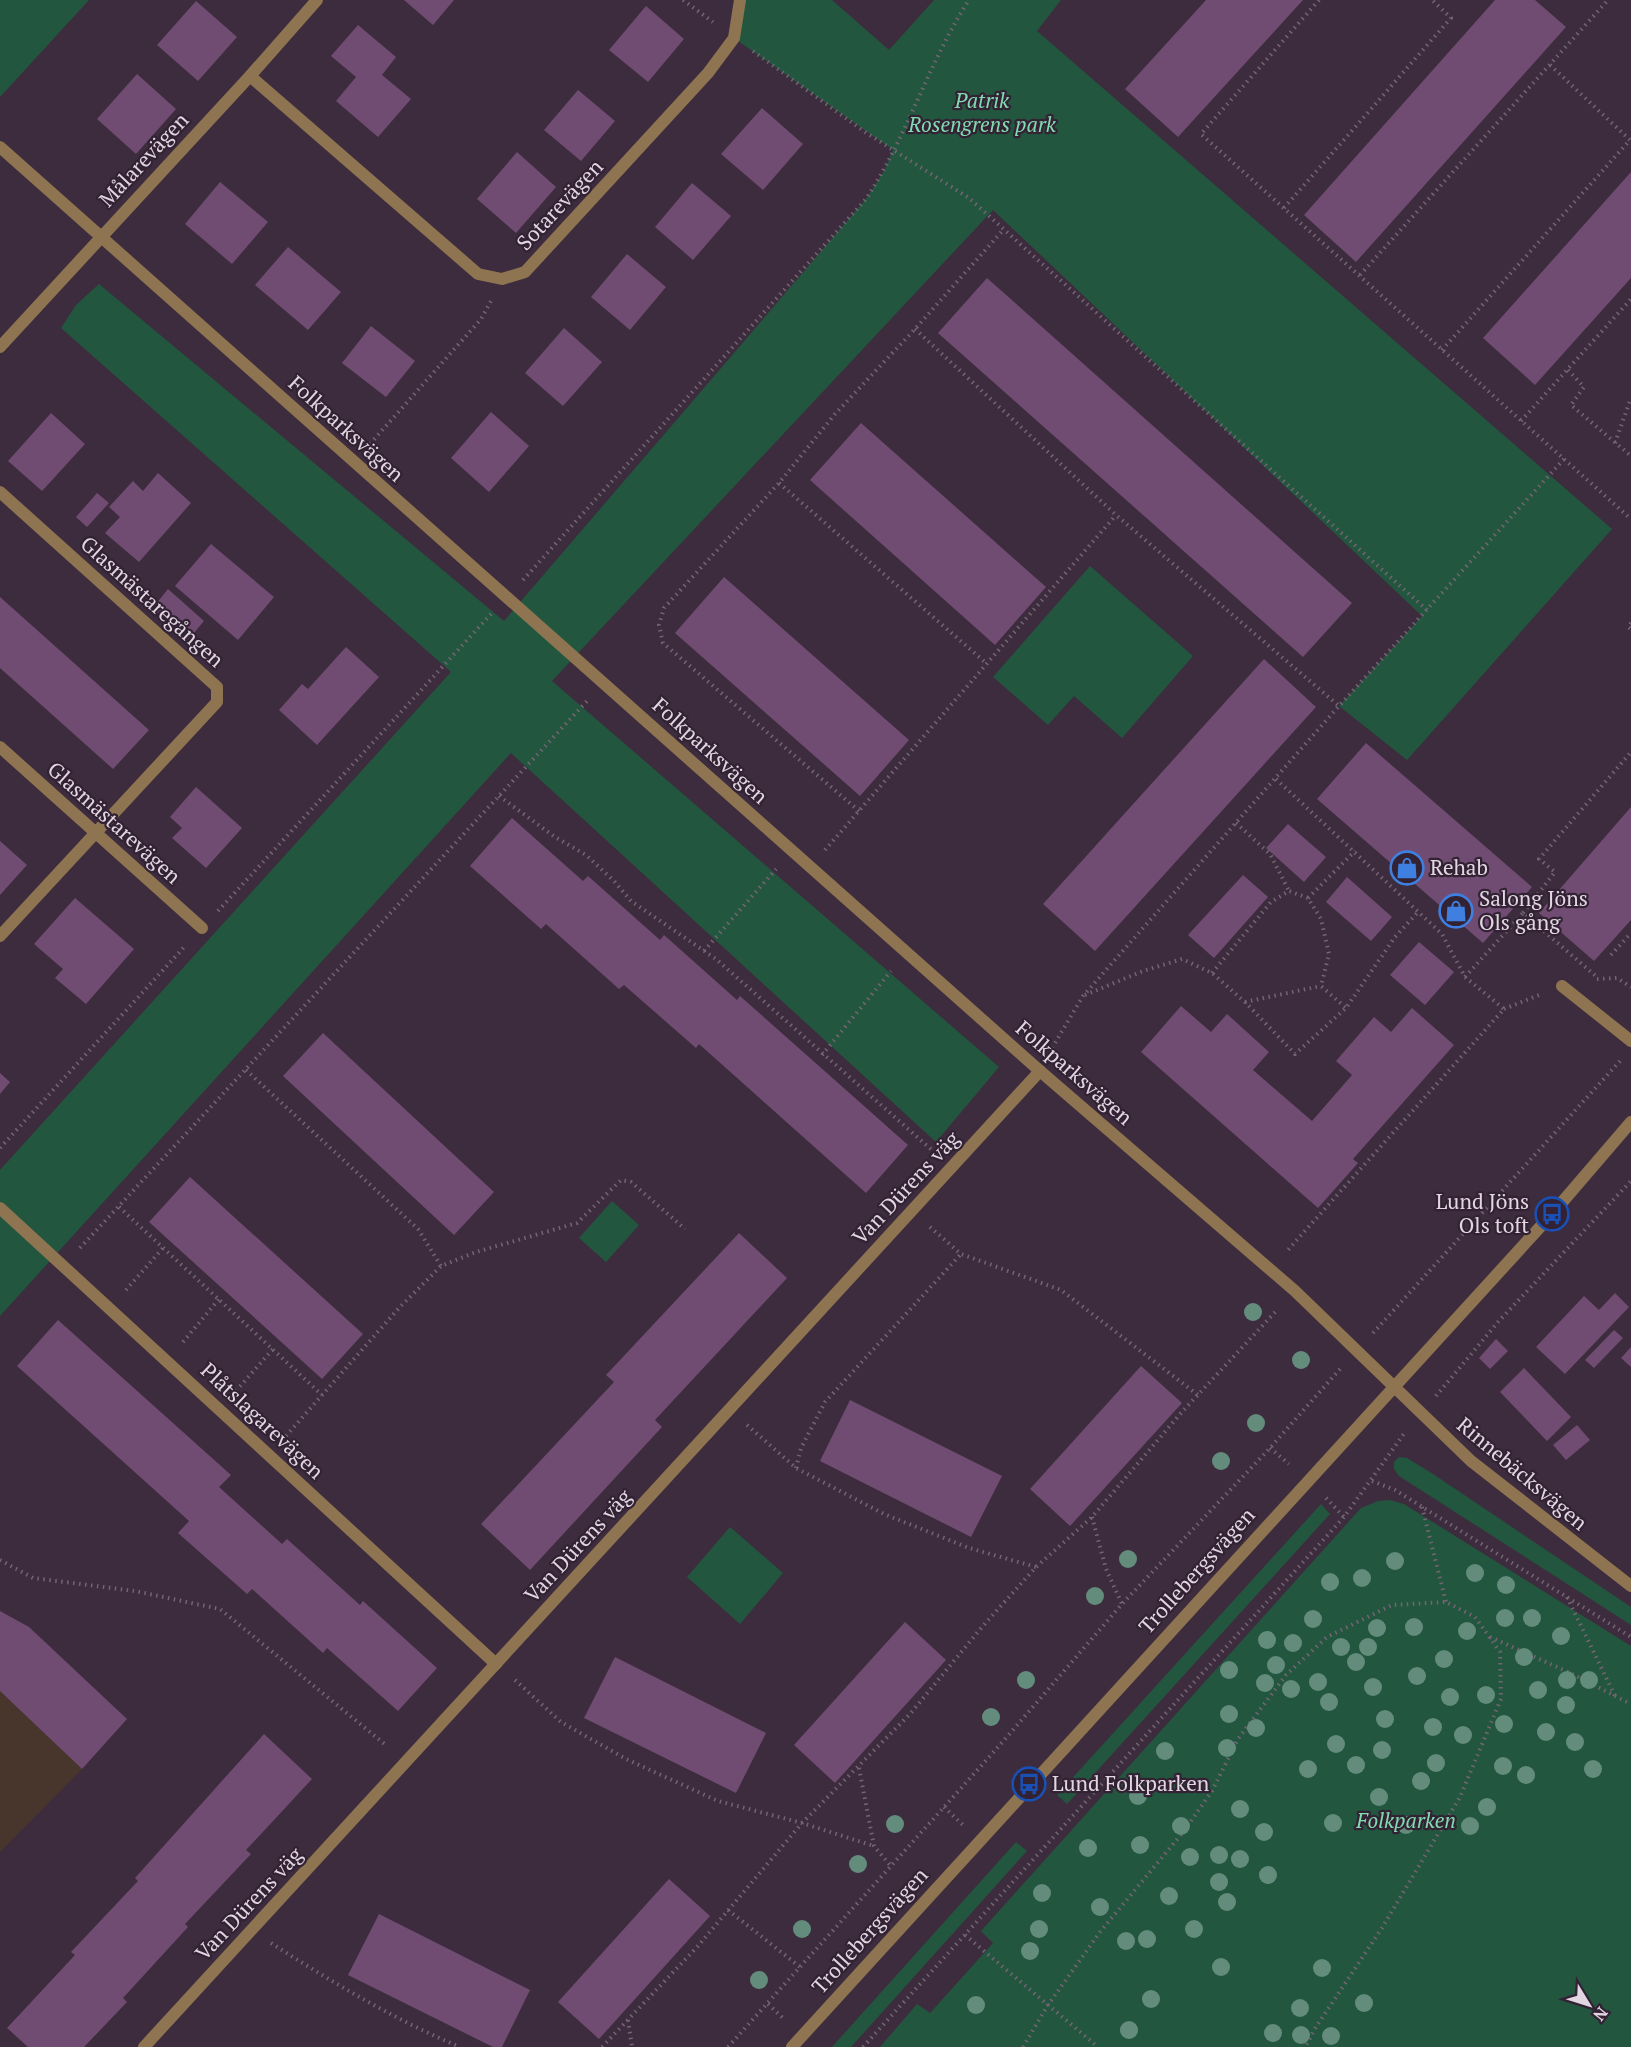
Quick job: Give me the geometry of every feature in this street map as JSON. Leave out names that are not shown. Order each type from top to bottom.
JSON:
[{"type":"street","name":"Målarevägen","points":[[0,347],[317,0]]},
{"type":"street","name":"Sotarevägen","points":[[502,279],[525,272],[708,73],[734,38],[740,0]]},
{"type":"street","points":[[250,76],[478,274],[502,279]]},
{"type":"street","name":"Folkparksvägen","points":[[0,147],[1040,1071],[1295,1291],[1392,1386]]},
{"type":"street","name":"Glasmästaregången","points":[[0,492],[217,687],[216,702],[0,936]]},
{"type":"street","name":"Glasmästarevägen","points":[[0,747],[202,928]]},
{"type":"street","points":[[1562,986],[1631,1041]]},
{"type":"street","name":"Van Dürens väg","points":[[144,2047],[1040,1071]]},
{"type":"street","name":"Trollebergsvägen","points":[[792,2047],[1392,1386],[1552,1214],[1631,1122]]},
{"type":"street","name":"Plåtslagarevägen","points":[[0,1208],[496,1664]]},
{"type":"street","name":"Rinnebäcksvägen","points":[[1392,1386],[1471,1461],[1631,1586]]},
{"type":"path","points":[[683,0],[893,150],[969,198],[1428,611]]},
{"type":"path","points":[[0,1148],[507,597],[866,199],[884,171],[953,24],[969,0]]},
{"type":"path","points":[[1319,0],[1201,134],[1631,519]]},
{"type":"path","points":[[1284,208],[1451,18],[1432,0]]},
{"type":"path","points":[[1360,275],[1608,0]]},
{"type":"path","points":[[1442,350],[1630,140],[1550,65]]},
{"type":"path","points":[[859,811],[663,643],[659,626],[664,608],[779,483],[835,414],[1004,229]]},
{"type":"path","points":[[355,462],[481,319],[502,279]]},
{"type":"path","points":[[1521,422],[1631,299]]},
{"type":"path","points":[[915,329],[1116,515],[1339,706]]},
{"type":"path","points":[[1568,370],[1584,387],[1571,405],[1631,456]]},
{"type":"path","points":[[1615,443],[1631,398]]},
{"type":"path","points":[[1040,1071],[1083,996],[1339,706],[1428,611],[1564,459]]},
{"type":"path","points":[[779,483],[986,663]]},
{"type":"path","points":[[810,866],[1116,515]]},
{"type":"path","points":[[1631,623],[1628,627],[1631,630]]},
{"type":"path","points":[[64,1266],[603,683]]},
{"type":"path","points":[[1465,977],[1523,913],[1555,872],[1539,859],[1631,752]]},
{"type":"path","points":[[1276,779],[1442,934],[1465,977],[1504,1010]]},
{"type":"path","points":[[499,796],[555,837],[586,855],[614,881],[631,901],[704,951],[952,1167]]},
{"type":"path","points":[[1236,823],[1270,854],[1289,891],[1308,898],[1321,919],[1329,954],[1321,986]]},
{"type":"path","points":[[704,951],[792,850]]},
{"type":"path","points":[[1308,898],[1355,851]]},
{"type":"path","points":[[1212,973],[1271,902],[1289,891]]},
{"type":"path","points":[[1083,996],[1143,971],[1182,959],[1212,973],[1245,1002],[1295,1054],[1346,1008],[1395,937],[1419,911]]},
{"type":"path","points":[[1523,913],[1598,978]]},
{"type":"path","points":[[1611,955],[1631,933]]},
{"type":"path","points":[[822,1055],[907,952]]},
{"type":"path","points":[[1245,1002],[1321,986]]},
{"type":"path","points":[[1321,986],[1346,1008]]},
{"type":"path","points":[[1270,1269],[1504,1010],[1562,986]]},
{"type":"path","points":[[728,2047],[944,1807],[1122,1604],[1270,1448],[1625,1056]]},
{"type":"path","points":[[246,1070],[418,1229],[441,1266]]},
{"type":"path","points":[[270,1455],[399,1308],[441,1266],[476,1252],[577,1223],[621,1180],[631,1182],[685,1229]]},
{"type":"path","points":[[863,2047],[1344,1517],[1372,1481],[1393,1446],[1498,1322],[1631,1181]]},
{"type":"path","points":[[119,1207],[322,1395]]},
{"type":"path","points":[[911,1211],[961,1254],[1061,1290],[1198,1395]]},
{"type":"path","points":[[109,1308],[163,1248]]},
{"type":"path","points":[[796,1468],[801,1448],[825,1402],[961,1254]]},
{"type":"path","points":[[602,2047],[728,1910],[802,1823],[910,1714],[982,1627],[1036,1568],[1092,1517],[1198,1395],[1295,1291]]},
{"type":"path","points":[[167,1361],[219,1299]]},
{"type":"path","points":[[220,1409],[273,1349]]},
{"type":"path","points":[[729,1410],[796,1468],[895,1518],[969,1548],[1036,1568]]},
{"type":"path","points":[[1372,1481],[1395,1490],[1422,1506],[1631,1636]]},
{"type":"path","points":[[1422,1506],[1446,1602]]},
{"type":"path","points":[[1092,1517],[1106,1569],[1122,1604]]},
{"type":"path","points":[[0,1560],[33,1578],[135,1591],[220,1609],[406,1762]]},
{"type":"path","points":[[1567,1597],[1615,1696]]},
{"type":"path","points":[[1023,2047],[1048,2005],[1100,1932],[1184,1831],[1212,1791],[1238,1739],[1286,1675],[1327,1637],[1392,1605],[1446,1602],[1475,1617],[1500,1652],[1501,1699],[1460,1797],[1382,1928],[1305,2047]]},
{"type":"path","points":[[1489,1636],[1631,1704]]},
{"type":"path","points":[[496,1664],[561,1722],[626,1759],[718,1801],[802,1823],[874,1846]]},
{"type":"path","points":[[859,1768],[874,1846],[890,1865]]},
{"type":"path","points":[[944,1807],[963,1825]]},
{"type":"path","points":[[728,1910],[800,1967]]},
{"type":"path","points":[[251,1931],[333,1983],[430,2035],[460,2047]]},
{"type":"path","points":[[965,1935],[1098,2047]]},
{"type":"path","points":[[628,2019],[632,2047]]},
{"type":"shaded area","points":[[0,1691],[82,1769],[0,1852]]},
{"type":"green space","points":[[0,0],[89,0],[0,97]]},
{"type":"green space","name":"Patrik Rosengrens park","points":[[740,0],[832,0],[889,50],[934,0],[1061,0],[1037,31],[1612,529],[1407,760],[1339,706],[1422,616],[993,210],[552,681],[999,1067],[936,1142],[511,753],[0,1316],[0,1170],[451,672],[61,328],[76,305],[99,284],[504,621],[866,199],[884,171],[893,150],[734,38]]},
{"type":"green space","points":[[1090,566],[1193,656],[1122,738],[1074,696],[1048,725],[993,677]]},
{"type":"green space","points":[[612,1201],[639,1225],[606,1262],[579,1238]]},
{"type":"green space","points":[[1399,1457],[1407,1458],[1433,1474],[1631,1607],[1631,1625],[1399,1476],[1394,1469],[1394,1462]]},
{"type":"green space","name":"Folkparken","points":[[1390,1500],[1404,1504],[1631,1646],[1631,2047],[880,2047],[917,2004],[930,2013],[993,1943],[981,1931],[1361,1508],[1378,1501]]},
{"type":"green space","points":[[1321,1504],[1330,1514],[1067,1804],[1057,1795]]},
{"type":"green space","points":[[730,1527],[783,1573],[740,1624],[687,1577]]},
{"type":"green space","points":[[1016,1842],[1027,1851],[851,2047],[832,2047]]},
{"type":"building","points":[[404,0],[454,0],[433,25]]},
{"type":"building","points":[[1206,0],[1303,0],[1178,137],[1125,89]]},
{"type":"building","points":[[1495,0],[1535,0],[1566,27],[1356,262],[1304,215]]},
{"type":"building","points":[[196,1],[237,37],[198,81],[157,45]]},
{"type":"building","points":[[646,6],[684,39],[648,82],[609,50]]},
{"type":"building","points":[[358,25],[396,57],[382,75],[411,99],[378,137],[336,101],[356,77],[331,56]]},
{"type":"building","points":[[137,74],[176,109],[136,154],[97,119]]},
{"type":"building","points":[[578,90],[615,121],[581,161],[544,130]]},
{"type":"building","points":[[762,108],[803,144],[763,190],[721,154]]},
{"type":"building","points":[[517,152],[556,187],[516,233],[477,199]]},
{"type":"building","points":[[1631,172],[1631,278],[1535,385],[1483,338]]},
{"type":"building","points":[[220,182],[268,222],[232,264],[185,224]]},
{"type":"building","points":[[692,183],[731,216],[693,260],[655,227]]},
{"type":"building","points":[[288,247],[341,292],[308,330],[255,285]]},
{"type":"building","points":[[627,254],[666,287],[630,330],[591,297]]},
{"type":"building","points":[[987,278],[1352,603],[1303,657],[938,333]]},
{"type":"building","points":[[371,326],[415,361],[386,397],[342,363]]},
{"type":"building","points":[[564,328],[602,362],[563,406],[525,373]]},
{"type":"building","points":[[491,412],[529,446],[489,492],[451,458]]},
{"type":"building","points":[[51,413],[85,444],[42,491],[8,461]]},
{"type":"building","points":[[861,423],[1046,587],[995,645],[810,480]]},
{"type":"building","points":[[158,473],[191,503],[139,562],[105,533],[120,517],[109,507],[133,481],[143,491]]},
{"type":"building","points":[[97,493],[109,503],[87,527],[76,517]]},
{"type":"building","points":[[211,544],[274,597],[238,640],[175,586]]},
{"type":"building","points":[[724,577],[909,740],[860,796],[675,633]]},
{"type":"building","points":[[168,589],[204,621],[188,640],[152,609]]},
{"type":"building","points":[[0,597],[149,730],[113,769],[0,668]]},
{"type":"building","points":[[346,647],[379,677],[317,745],[279,710],[302,684],[308,689]]},
{"type":"building","points":[[1264,659],[1316,707],[1095,951],[1043,904]]},
{"type":"building","points":[[1366,743],[1532,887],[1483,943],[1317,799]]},
{"type":"building","points":[[196,787],[242,828],[206,868],[172,838],[182,828],[170,817]]},
{"type":"building","points":[[1631,807],[1631,920],[1594,961],[1539,913]]},
{"type":"building","points":[[512,818],[583,881],[588,876],[660,940],[664,935],[737,1000],[740,996],[908,1145],[866,1193],[699,1044],[696,1048],[624,985],[619,989],[546,924],[541,929],[470,866]]},
{"type":"building","points":[[1288,824],[1326,857],[1304,882],[1266,848]]},
{"type":"building","points":[[0,841],[27,865],[0,895]]},
{"type":"building","points":[[1243,875],[1268,897],[1214,958],[1188,935]]},
{"type":"building","points":[[1347,877],[1392,917],[1371,941],[1326,902]]},
{"type":"building","points":[[75,898],[134,949],[86,1004],[55,978],[63,969],[34,944]]},
{"type":"building","points":[[1419,942],[1454,972],[1425,1005],[1390,975]]},
{"type":"building","points":[[1181,1006],[1211,1032],[1227,1014],[1269,1052],[1253,1070],[1312,1121],[1352,1075],[1336,1061],[1374,1017],[1391,1032],[1412,1008],[1454,1045],[1353,1159],[1358,1163],[1318,1208],[1141,1052]]},
{"type":"building","points":[[323,1033],[494,1192],[454,1235],[283,1076]]},
{"type":"building","points":[[0,1073],[10,1082],[0,1094]]},
{"type":"building","points":[[190,1177],[363,1334],[322,1379],[149,1222]]},
{"type":"building","points":[[739,1233],[787,1278],[655,1420],[662,1427],[530,1570],[481,1524],[614,1382],[606,1375]]},
{"type":"building","points":[[1615,1293],[1629,1307],[1565,1374],[1536,1347],[1584,1296],[1599,1310]]},
{"type":"building","points":[[58,1320],[231,1475],[219,1487],[282,1544],[287,1539],[360,1605],[363,1601],[437,1668],[398,1711],[327,1648],[323,1653],[252,1589],[247,1594],[178,1533],[189,1521],[17,1366]]},
{"type":"building","points":[[1614,1330],[1623,1338],[1594,1368],[1585,1360]]},
{"type":"building","points":[[1496,1339],[1508,1351],[1490,1369],[1479,1358]]},
{"type":"building","points":[[1631,1347],[1631,1367],[1621,1358]]},
{"type":"building","points":[[1141,1366],[1182,1403],[1070,1526],[1030,1489]]},
{"type":"building","points":[[1524,1368],[1571,1417],[1547,1441],[1500,1392]]},
{"type":"building","points":[[850,1400],[1002,1476],[971,1537],[820,1461]]},
{"type":"building","points":[[1577,1425],[1590,1440],[1566,1460],[1553,1445]]},
{"type":"building","points":[[0,1611],[29,1627],[127,1719],[82,1769],[0,1691]]},
{"type":"building","points":[[905,1622],[946,1660],[835,1783],[794,1745]]},
{"type":"building","points":[[615,1657],[766,1733],[736,1793],[584,1718]]},
{"type":"building","points":[[264,1734],[312,1779],[246,1850],[251,1854],[185,1924],[188,1927],[123,1998],[127,2002],[84,2047],[28,2047],[7,2028],[75,1955],[71,1952],[138,1881],[135,1878]]},
{"type":"building","points":[[669,1879],[710,1916],[599,2039],[558,2002]]},
{"type":"building","points":[[379,1914],[530,1990],[502,2047],[493,2047],[348,1975]]},
{"type":"place","name":"Rehab","points":[[1407,868]]},
{"type":"place","name":"Salong Jöns Ols gång","points":[[1456,911]]},
{"type":"place","name":"Lund Jöns Ols toft","points":[[1552,1214]]},
{"type":"place","name":"Lund Folkparken","points":[[1029,1784]]}]
